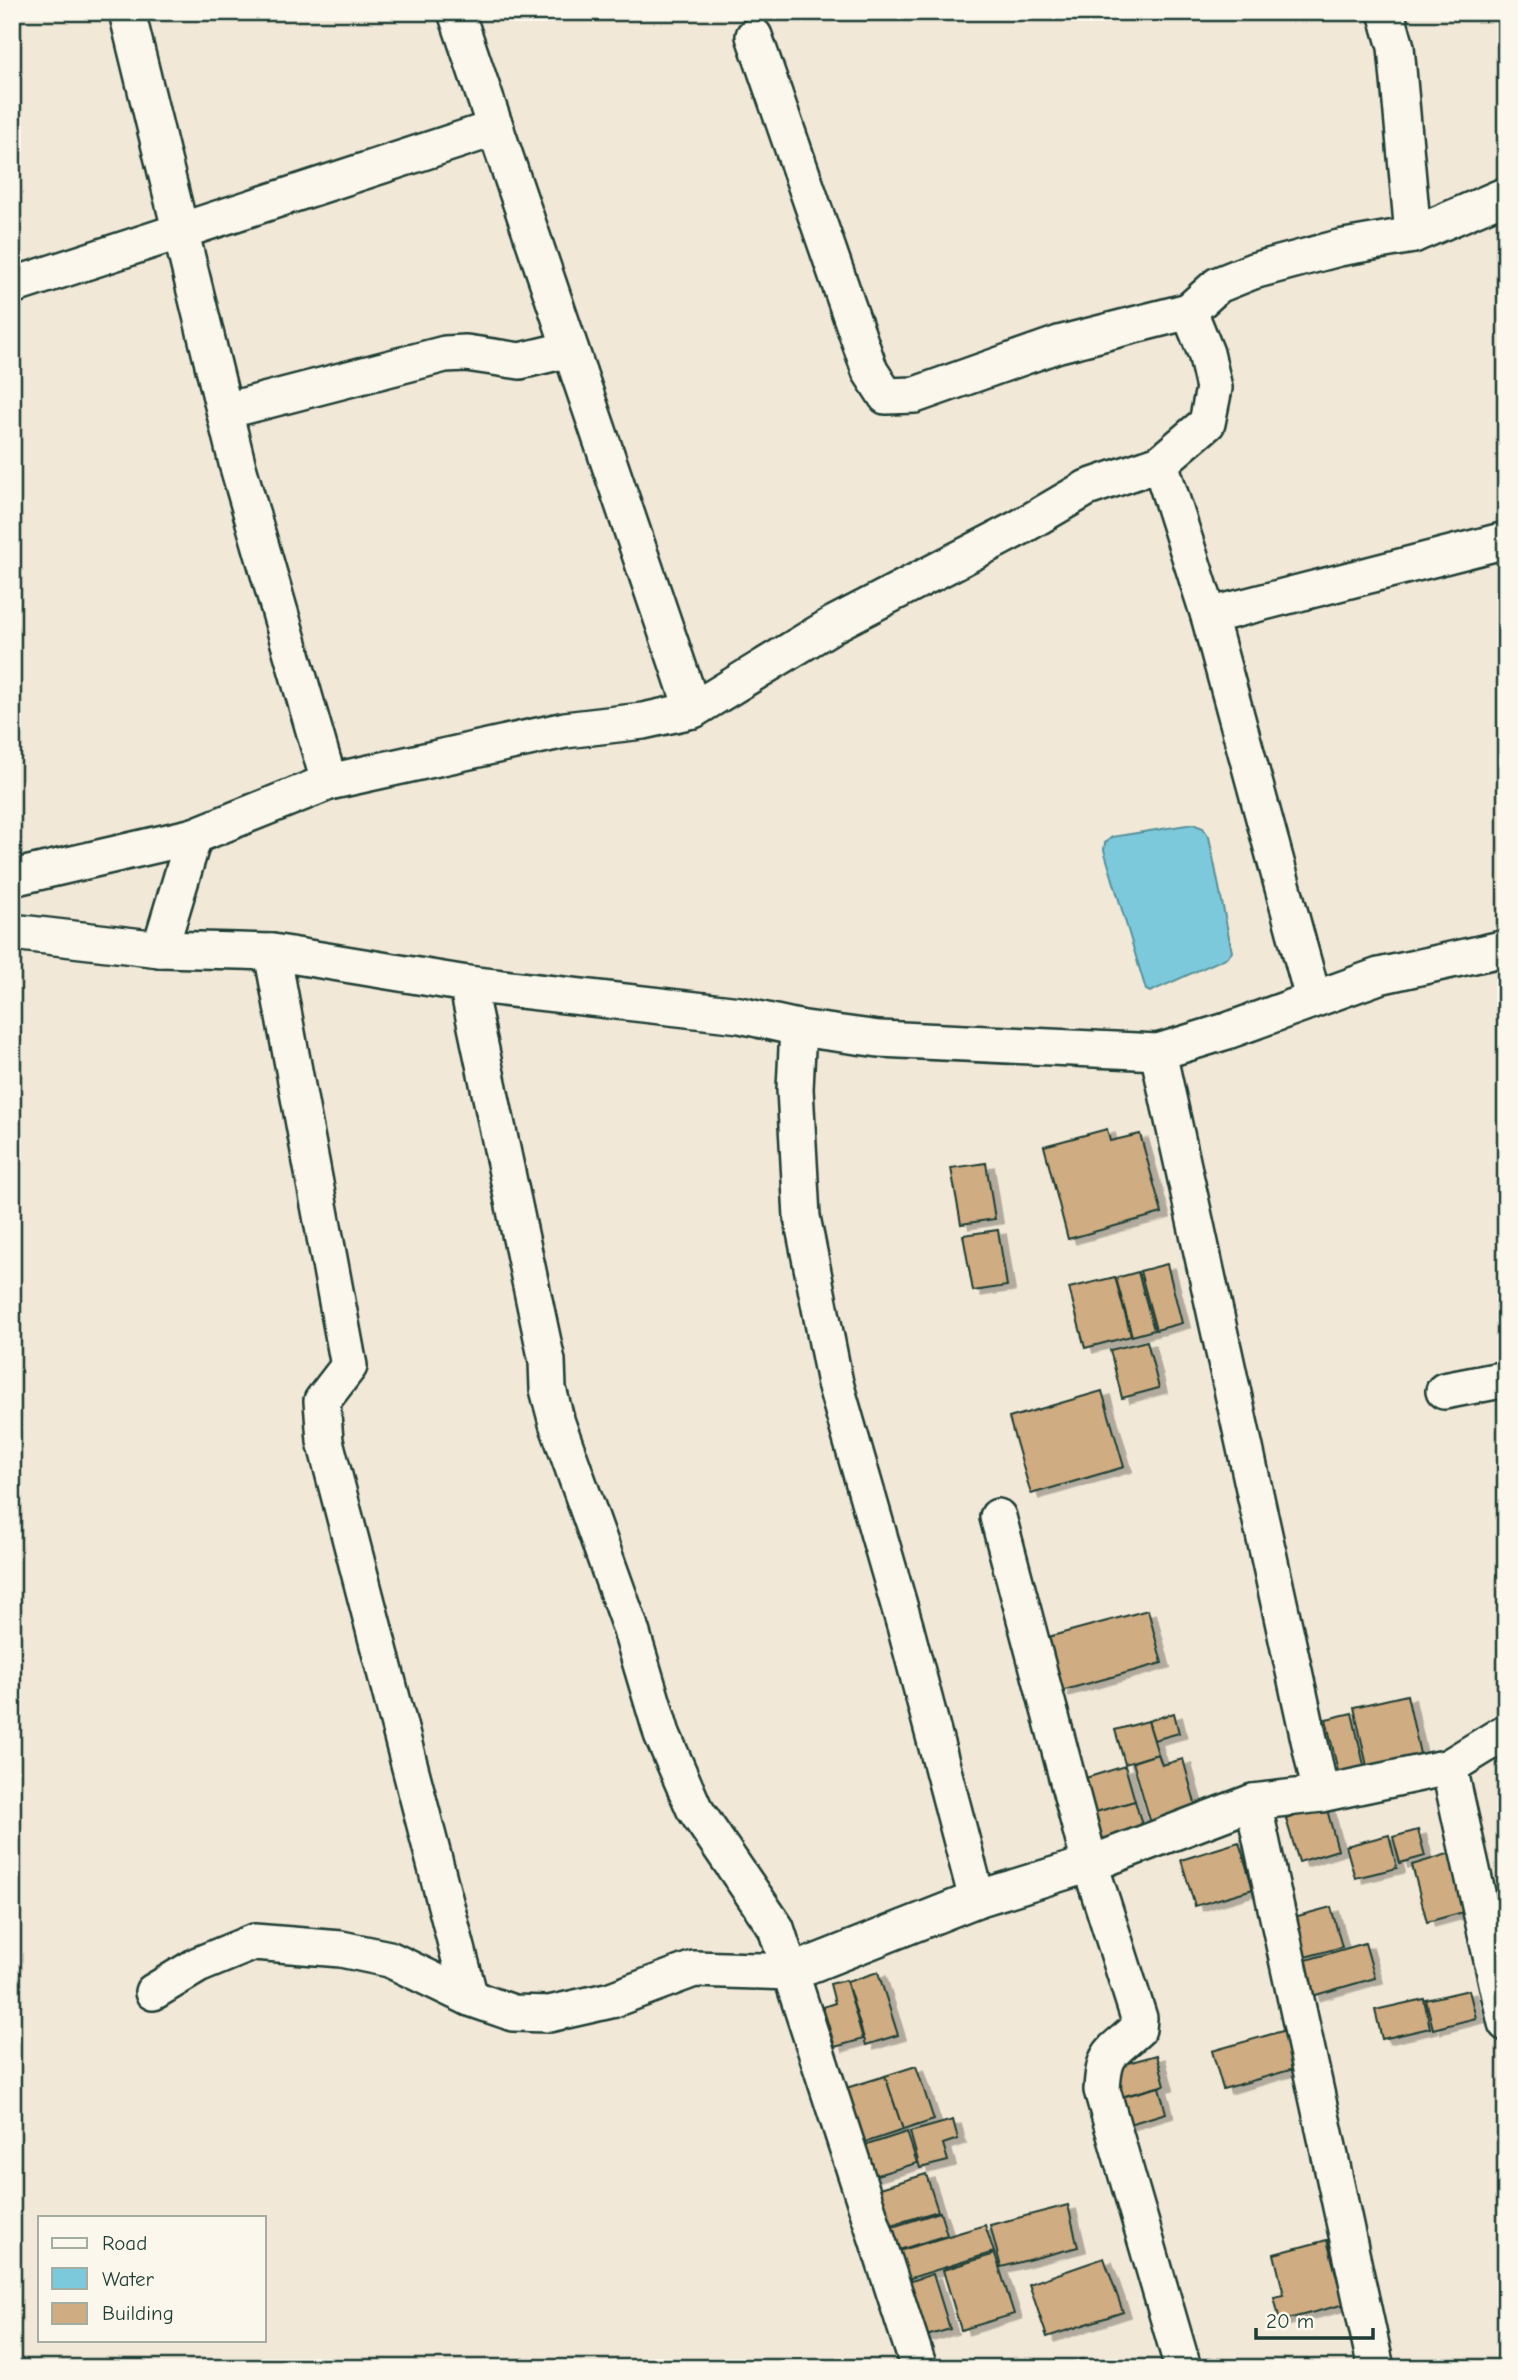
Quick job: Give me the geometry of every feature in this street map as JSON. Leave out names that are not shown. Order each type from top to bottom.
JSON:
[{"type":"street","points":[[127,12],[225,411],[329,782]]},
{"type":"street","points":[[456,12],[692,710]]},
{"type":"street","points":[[1386,12],[1396,47],[1413,235]]},
{"type":"street","points":[[1396,47],[1401,12]]},
{"type":"street","points":[[754,36],[870,371],[886,396],[915,395],[1059,344],[1189,311],[1217,285],[1253,271],[1339,248],[1413,235],[1506,195]]},
{"type":"street","points":[[12,286],[183,233],[496,128]]},
{"type":"street","points":[[12,878],[194,836],[329,782],[565,730],[643,721],[692,710],[834,624],[1019,528],[1087,488],[1160,463],[1207,423],[1214,388],[1206,353],[1189,311]]},
{"type":"street","points":[[225,411],[445,354],[520,361],[570,349]]},
{"type":"street","points":[[1160,463],[1209,616],[1313,998]]},
{"type":"street","points":[[1209,616],[1506,540]]},
{"type":"street","points":[[160,949],[194,836]]},
{"type":"street","points":[[12,932],[160,949],[272,952],[467,984],[740,1015],[798,1028],[879,1039],[1158,1052],[1227,1031],[1379,975],[1506,948]]},
{"type":"street","points":[[272,952],[349,1366],[322,1401],[325,1441],[470,1998]]},
{"type":"street","points":[[467,984],[547,1361],[548,1389],[557,1423],[630,1626],[668,1746],[694,1808],[776,1928],[919,2368]]},
{"type":"street","points":[[798,1028],[795,1089],[802,1217],[830,1358],[977,1899]]},
{"type":"street","points":[[1158,1052],[1321,1794]]},
{"type":"street","points":[[1444,1391],[1506,1379]]},
{"type":"street","points":[[998,1517],[1090,1864],[1139,2018],[1138,2029],[1110,2051],[1103,2067],[1102,2090],[1183,2368]]},
{"type":"street","points":[[153,1992],[198,1965],[254,1942],[341,1949],[389,1959],[470,1998],[513,2013],[549,2014],[611,2000],[695,1969],[792,1972],[977,1899],[1090,1864],[1253,1802],[1321,1794],[1449,1767],[1506,1732]]},
{"type":"street","points":[[1449,1767],[1506,2022]]},
{"type":"street","points":[[1253,1802],[1376,2368]]},
{"type":"water","points":[[1193,824],[1203,828],[1209,837],[1232,952],[1228,957],[1150,992],[1146,990],[1104,850],[1105,843],[1112,837]]},
{"type":"building","points":[[1107,1129],[1110,1141],[1140,1134],[1162,1213],[1068,1239],[1044,1146]]},
{"type":"building","points":[[986,1163],[995,1219],[961,1224],[951,1168]]},
{"type":"building","points":[[998,1230],[1007,1286],[973,1291],[963,1235]]},
{"type":"building","points":[[1167,1264],[1182,1323],[1156,1330],[1140,1271]]},
{"type":"building","points":[[1138,1272],[1154,1330],[1132,1336],[1116,1278]]},
{"type":"building","points":[[1115,1277],[1131,1336],[1085,1348],[1069,1288]]},
{"type":"building","points":[[1147,1341],[1159,1388],[1122,1398],[1110,1350]]},
{"type":"building","points":[[1102,1391],[1124,1467],[1031,1494],[1009,1418]]},
{"type":"building","points":[[1148,1610],[1162,1663],[1061,1691],[1048,1637]]},
{"type":"building","points":[[1407,1695],[1422,1763],[1369,1775],[1354,1707]]},
{"type":"building","points":[[1174,1713],[1179,1733],[1154,1740],[1148,1721]]},
{"type":"building","points":[[1352,1713],[1366,1774],[1340,1780],[1326,1719]]},
{"type":"building","points":[[1148,1721],[1158,1754],[1125,1764],[1115,1730]]},
{"type":"building","points":[[1158,1754],[1162,1765],[1183,1759],[1198,1814],[1152,1827],[1133,1762]]},
{"type":"building","points":[[1125,1766],[1135,1801],[1089,1814],[1079,1780]]},
{"type":"building","points":[[1135,1801],[1145,1835],[1099,1849],[1089,1814]]},
{"type":"building","points":[[1326,1806],[1338,1850],[1299,1862],[1286,1819]]},
{"type":"building","points":[[1418,1830],[1425,1856],[1400,1863],[1393,1837]]},
{"type":"building","points":[[1389,1835],[1397,1868],[1355,1878],[1346,1846]]},
{"type":"building","points":[[1239,1842],[1253,1889],[1195,1906],[1181,1860]]},
{"type":"building","points":[[1451,1853],[1467,1911],[1427,1922],[1412,1865]]},
{"type":"building","points":[[1331,1907],[1342,1947],[1294,1960],[1283,1920]]},
{"type":"building","points":[[1365,1943],[1375,1978],[1312,1996],[1303,1961]]},
{"type":"building","points":[[878,1972],[898,2035],[866,2045],[847,1982]]},
{"type":"building","points":[[846,1980],[863,2039],[835,2047],[823,2007],[835,2003],[830,1984]]},
{"type":"building","points":[[1469,1990],[1476,2018],[1433,2029],[1426,2000]]},
{"type":"building","points":[[1424,1999],[1430,2028],[1382,2039],[1375,2010]]},
{"type":"building","points":[[1286,2030],[1297,2068],[1223,2089],[1212,2051]]},
{"type":"building","points":[[1157,2055],[1165,2085],[1117,2098],[1109,2068]]},
{"type":"building","points":[[916,2066],[934,2120],[903,2130],[885,2076]]},
{"type":"building","points":[[885,2076],[903,2130],[861,2144],[843,2089]]},
{"type":"building","points":[[1159,2087],[1166,2113],[1123,2126],[1115,2099]]},
{"type":"building","points":[[953,2120],[958,2139],[943,2144],[948,2161],[920,2168],[910,2132]]},
{"type":"building","points":[[907,2132],[917,2163],[870,2177],[861,2147]]},
{"type":"building","points":[[926,2174],[938,2211],[888,2226],[877,2189]]},
{"type":"building","points":[[1068,2205],[1078,2247],[1001,2267],[990,2225]]},
{"type":"building","points":[[940,2212],[947,2235],[896,2251],[889,2228]]},
{"type":"building","points":[[985,2225],[994,2252],[898,2282],[889,2254]]},
{"type":"building","points":[[1327,2240],[1338,2282],[1347,2280],[1353,2302],[1280,2321],[1274,2297],[1284,2295],[1274,2254]]},
{"type":"building","points":[[995,2254],[1014,2314],[961,2330],[943,2270]]},
{"type":"building","points":[[1104,2258],[1123,2312],[1047,2337],[1029,2284]]},
{"type":"building","points":[[933,2274],[950,2329],[913,2340],[896,2286]]},
{"type":"building","points":[[1083,2359],[1086,2368],[1055,2368]]}]
